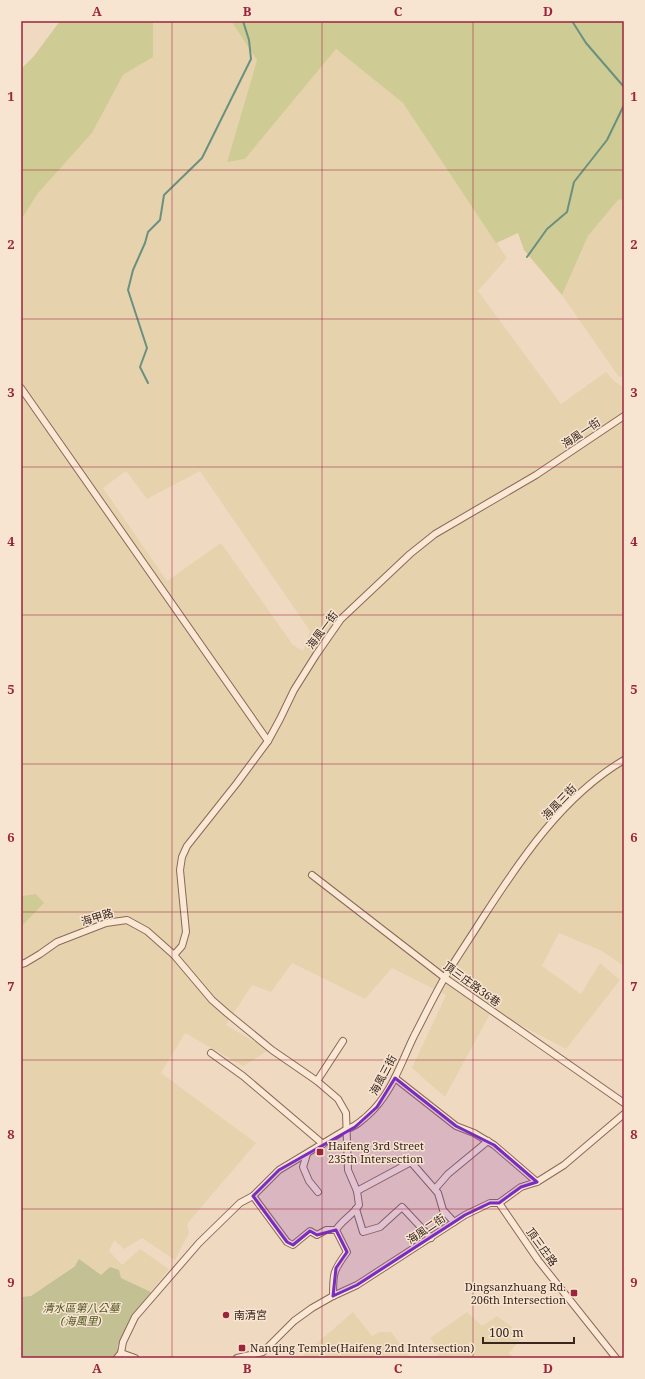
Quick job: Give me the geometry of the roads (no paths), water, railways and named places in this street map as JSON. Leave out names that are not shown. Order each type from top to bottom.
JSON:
[{"type":"street","points":[[21,388],[268,741]]},
{"type":"street","name":"海風一街","points":[[174,955],[182,946],[186,932],[180,870],[182,857],[187,846],[237,784],[268,741],[294,690],[341,619],[410,554],[435,534],[536,475],[624,416]]},
{"type":"street","name":"海風三街","points":[[119,1355],[123,1342],[135,1317],[199,1243],[240,1203],[253,1196],[279,1170],[347,1129],[355,1127],[377,1107],[395,1078],[444,978],[501,890],[541,835],[571,802],[610,768],[624,760]]},
{"type":"street","name":"頂三庄路36巷","points":[[312,875],[444,978],[624,1103]]},
{"type":"street","name":"海甲路","points":[[21,964],[40,954],[57,942],[106,923],[127,920],[147,931],[174,955],[218,1004],[272,1050],[317,1081],[338,1099],[346,1113],[348,1170],[357,1191]]},
{"type":"street","points":[[317,1081],[344,1041]]},
{"type":"street","points":[[211,1054],[243,1076],[323,1144]]},
{"type":"street","points":[[395,1078],[456,1126],[474,1133],[488,1141],[537,1182]]},
{"type":"street","name":"海風二街","points":[[263,1352],[294,1321],[312,1308],[357,1285],[454,1222],[490,1203],[499,1202],[522,1187],[537,1182],[564,1165],[624,1114]]},
{"type":"street","points":[[435,1189],[448,1174],[488,1141]]},
{"type":"street","points":[[307,1154],[303,1167],[309,1181],[318,1192]]},
{"type":"street","points":[[336,1230],[359,1205],[357,1191],[411,1162],[438,1192],[443,1210],[454,1222]]},
{"type":"street","points":[[253,1196],[287,1242],[293,1245],[310,1231],[317,1235],[326,1230],[336,1230]]},
{"type":"street","name":"頂三庄路","points":[[499,1202],[538,1260],[616,1358]]},
{"type":"street","points":[[356,1209],[363,1232],[380,1227],[402,1207],[431,1238]]},
{"type":"street","points":[[333,1296],[333,1277],[336,1268],[347,1252],[336,1230]]},
{"type":"street","points":[[237,1358],[263,1352],[268,1358]]},
{"type":"street","points":[[119,1355],[134,1358]]},
{"type":"waterway","points":[[148,383],[140,367],[147,348],[128,290],[133,270],[145,243],[148,232],[160,220],[164,195],[202,158],[251,59],[249,40],[243,21]]},
{"type":"waterway","points":[[572,21],[586,43],[624,87]]},
{"type":"waterway","points":[[527,257],[547,229],[567,212],[574,182],[607,140],[624,105]]},
{"type":"place","name":"Haifeng 3rd Street 235th Intersection","points":[[320,1152]]},
{"type":"place","name":"Dingsanzhuang Rd. 206th Intersection","points":[[574,1293]]},
{"type":"place","name":"南清宮","points":[[226,1315]]},
{"type":"place","name":"Nanqing Temple(Haifeng 2nd Intersection)","points":[[242,1348]]},
{"type":"park label","name":"清水區第八公墓 (海風里)","points":[[81,1314]]}]
